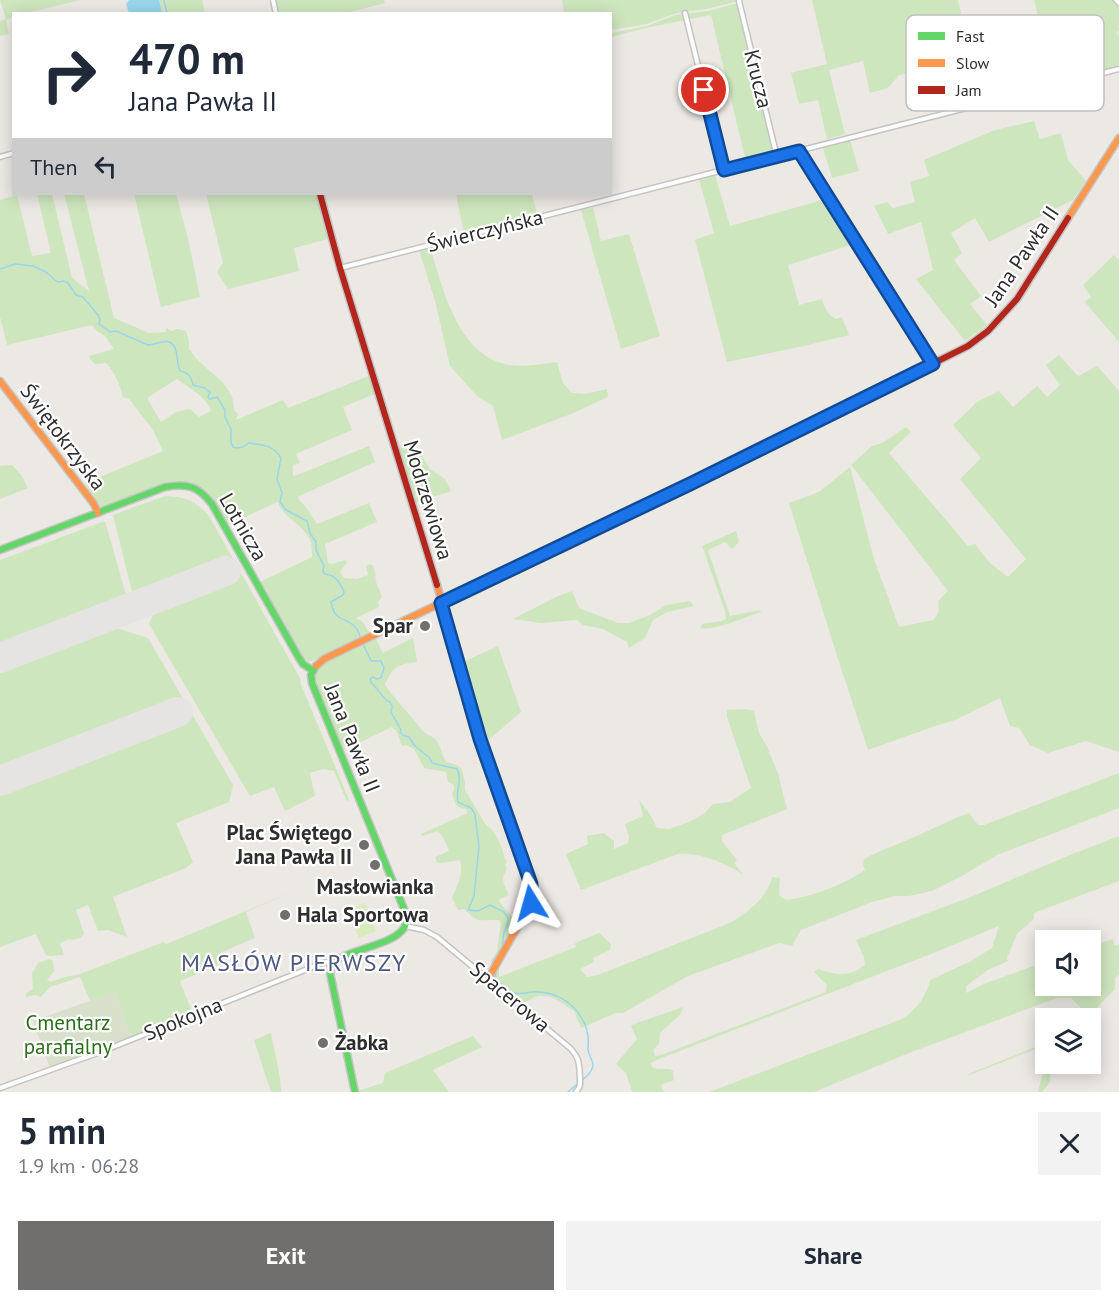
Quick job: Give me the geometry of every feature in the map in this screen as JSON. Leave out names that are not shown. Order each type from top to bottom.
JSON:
[{"type":"street","name":"Krucza","points":[[739,1],[777,157]]},
{"type":"street","points":[[685,13],[724,170]]},
{"type":"street","name":"Świerczyńska","points":[[1104,73],[1119,69]]},
{"type":"street","name":"Świerczyńska","points":[[340,268],[955,111]]},
{"type":"street","name":"Jana Pawła II","points":[[405,926],[406,914],[312,683],[312,670],[319,662],[690,484],[968,346],[1009,309],[1119,138]]},
{"type":"street","points":[[799,151],[933,364]]},
{"type":"street","name":"Modrzewiowa","points":[[320,195],[340,268],[432,568],[480,739],[531,884],[531,903],[490,977]]},
{"type":"street","name":"Świętokrzyska","points":[[0,381],[98,513]]},
{"type":"street","name":"Lotnicza","points":[[0,550],[173,485],[191,486],[203,493],[212,504],[299,658],[312,670]]},
{"type":"street","points":[[354,1092],[330,973],[331,963],[338,958],[396,935],[405,926]]},
{"type":"street","name":"Spacerowa","points":[[405,926],[424,930],[437,937],[490,977],[570,1048],[579,1061],[580,1082],[576,1092]]},
{"type":"street","name":"Spokojna","points":[[0,1088],[103,1051],[325,962],[331,963]]},
{"type":"green space","points":[[0,0],[81,0],[30,12],[12,12],[12,17],[6,20],[9,34],[0,36],[0,21],[6,19]]},
{"type":"green space","points":[[159,0],[202,0],[205,12],[162,12]]},
{"type":"green space","points":[[384,0],[385,3],[350,12],[278,12],[276,1]]},
{"type":"green space","points":[[562,0],[743,0],[677,13],[646,24],[612,30],[612,12],[564,12]]},
{"type":"green space","points":[[812,0],[958,0],[961,15],[906,15],[906,73],[899,75],[888,88],[870,93],[863,61],[829,70],[845,134],[827,139],[818,100],[799,104],[791,73],[827,64]]},
{"type":"green space","points":[[1034,0],[1114,0],[1119,7],[1119,30],[1116,33],[1119,36],[1119,67],[1104,71],[1104,15],[1038,15]]},
{"type":"green space","points":[[739,3],[761,90],[774,155],[746,162],[711,15],[612,37],[612,33],[647,26],[676,15],[708,11]]},
{"type":"green space","points":[[1034,121],[1040,139],[1061,133],[1068,160],[1086,181],[1073,200],[989,242],[975,218],[951,233],[962,253],[954,260],[981,296],[970,304],[987,325],[965,341],[916,279],[933,270],[921,222],[888,234],[874,206],[887,202],[893,208],[915,202],[910,182],[929,176],[924,160],[995,130]]},
{"type":"green space","points":[[850,140],[859,171],[832,178],[823,148]]},
{"type":"green space","points":[[715,175],[730,226],[826,199],[854,244],[788,265],[799,305],[822,299],[830,315],[836,319],[842,317],[849,335],[727,362],[695,240],[714,233],[699,179]]},
{"type":"green space","points":[[17,195],[32,256],[51,253],[37,195],[52,195],[72,278],[89,291],[64,195],[84,195],[114,318],[149,333],[166,332],[166,328],[172,331],[177,329],[186,331],[189,349],[198,361],[219,378],[228,389],[234,410],[238,414],[236,420],[283,400],[288,408],[371,375],[377,393],[343,407],[352,430],[296,454],[300,463],[293,465],[293,476],[369,446],[375,462],[297,497],[317,524],[369,503],[377,522],[325,544],[328,563],[333,564],[345,560],[347,562],[340,572],[344,578],[357,579],[368,575],[366,566],[370,564],[373,566],[382,597],[378,602],[379,607],[356,618],[363,622],[369,633],[310,662],[298,651],[260,582],[312,557],[308,537],[285,513],[278,502],[227,525],[208,492],[198,485],[177,482],[164,483],[101,507],[85,483],[163,451],[153,430],[129,399],[123,397],[109,366],[106,363],[95,364],[90,359],[89,356],[114,349],[105,336],[92,325],[7,345],[0,317],[0,200]],"holes":[[[177,379],[201,396],[211,411],[199,417],[190,409],[176,412],[161,422],[147,398]]]},
{"type":"green space","points":[[134,195],[176,195],[188,238],[200,297],[161,307]]},
{"type":"green space","points":[[206,195],[317,195],[328,239],[294,248],[299,271],[228,289],[217,272],[223,263]]},
{"type":"green space","points":[[456,195],[532,195],[537,214],[464,233]]},
{"type":"green space","points":[[593,207],[601,241],[629,234],[660,336],[621,349],[581,210]]},
{"type":"green space","points":[[430,247],[455,319],[477,349],[492,359],[510,365],[557,362],[563,383],[572,393],[585,394],[607,389],[608,397],[571,414],[502,440],[493,406],[478,397],[450,366],[435,301],[419,250]]},
{"type":"green space","points":[[1114,255],[1119,261],[1119,342],[1085,302],[1091,297],[1083,285]]},
{"type":"green space","points":[[1059,355],[1078,376],[1097,366],[1119,391],[1119,752],[1086,741],[1048,753],[1030,745],[1019,728],[1010,726],[1000,698],[955,720],[868,750],[789,503],[819,492],[850,467],[874,559],[899,627],[933,620],[938,613],[938,601],[948,591],[851,465],[872,446],[882,443],[906,427],[911,432],[889,453],[968,546],[975,544],[990,563],[1008,577],[1026,559],[960,479],[981,458],[953,425],[977,402],[999,391],[1013,407],[1037,386],[1047,397],[1060,385],[1046,365]]},
{"type":"green space","points":[[412,440],[430,469],[445,479],[451,491],[415,503],[398,446]]},
{"type":"green space","points":[[12,465],[22,476],[28,488],[0,499],[0,466]]},
{"type":"green space","points":[[165,496],[190,500],[209,516],[301,680],[349,800],[347,801],[334,771],[323,769],[310,773],[315,796],[285,811],[274,787],[250,796],[149,624],[154,612],[133,596],[113,515]]},
{"type":"green space","points":[[105,521],[127,599],[0,647],[0,560]]},
{"type":"green space","points":[[736,531],[739,542],[732,549],[725,542],[708,550],[730,616],[760,610],[761,612],[722,626],[700,628],[702,624],[726,619],[702,546]]},
{"type":"green space","points":[[572,591],[579,608],[618,623],[629,623],[650,615],[666,605],[690,601],[694,606],[667,612],[653,620],[645,638],[629,648],[627,642],[603,629],[583,625],[577,620],[541,623],[513,619]]},
{"type":"green space","points":[[113,627],[148,638],[233,785],[229,802],[176,823],[193,862],[186,868],[113,897],[127,937],[108,930],[98,931],[88,905],[76,910],[84,934],[80,938],[60,943],[64,955],[46,955],[36,934],[0,947],[0,669]]},
{"type":"green space","points":[[413,638],[417,662],[396,667],[385,685],[421,729],[436,740],[446,762],[461,768],[465,790],[486,825],[497,837],[507,862],[504,882],[509,895],[498,900],[517,923],[495,964],[491,961],[497,951],[501,923],[499,920],[477,919],[464,909],[458,910],[452,898],[461,875],[460,860],[437,862],[435,857],[449,851],[444,839],[438,831],[422,836],[421,834],[468,813],[466,809],[456,804],[452,794],[454,785],[448,782],[446,772],[424,768],[414,749],[406,745],[402,746],[397,732],[392,727],[342,751],[317,688],[315,672],[325,662],[376,639],[383,653]]},
{"type":"green space","points":[[498,646],[521,712],[485,743],[461,663]]},
{"type":"green space","points":[[727,710],[754,711],[759,733],[778,774],[787,809],[722,835],[722,841],[737,860],[734,863],[743,874],[712,859],[678,854],[581,890],[566,854],[588,844],[587,836],[604,833],[614,841],[614,849],[628,843],[629,837],[625,824],[643,816],[639,800],[657,828],[669,829],[705,813],[713,804],[730,802],[751,788],[727,717]]},
{"type":"green space","points":[[1119,773],[1119,808],[997,855],[932,891],[872,902],[801,930],[792,946],[779,943],[688,976],[623,1013],[616,1013],[581,1028],[574,1011],[554,998],[538,996],[521,1004],[492,980],[499,967],[499,977],[576,947],[575,943],[599,933],[611,944],[610,950],[593,958],[594,962],[580,969],[587,977],[598,975],[732,922],[762,898],[772,877],[780,878],[779,895],[786,900],[807,896],[846,881],[865,870],[864,859],[963,815],[969,813],[978,825],[984,825]]},
{"type":"green space","points":[[1119,836],[1119,881],[1034,913],[1034,919],[1017,934],[1007,958],[1008,961],[988,970],[966,986],[966,993],[986,983],[1035,966],[1035,996],[1101,996],[1101,943],[1113,939],[1115,946],[1119,944],[1119,974],[1115,978],[1115,989],[1097,1008],[1081,1008],[1071,998],[1057,998],[909,1053],[814,1092],[709,1092],[902,1019],[920,1002],[930,980],[971,961],[992,948],[999,926],[659,1059],[651,1063],[652,1067],[673,1071],[674,1080],[661,1085],[664,1092],[632,1092],[626,1073],[616,1064],[637,1039],[631,1026],[637,1023],[683,1007],[680,1015],[660,1033],[659,1044],[653,1050],[655,1056],[826,992],[827,985],[814,972],[819,969],[837,974],[848,973],[865,965],[856,940],[973,896]]},
{"type":"green space","points":[[295,891],[246,912],[255,938],[222,952],[225,962],[180,981],[192,1012],[131,1037],[115,992],[90,1001],[80,977],[50,987],[41,997],[35,995],[26,997],[26,993],[33,989],[32,973],[38,963],[50,959],[53,961],[54,971],[47,980],[51,982],[80,974],[164,942],[166,944]]},
{"type":"green space","points":[[365,903],[376,931],[359,938],[348,910]]},
{"type":"green space","name":"Cmentarz parafialny","points":[[115,992],[131,1037],[50,1068],[33,1021]]},
{"type":"green space","points":[[271,1033],[281,1092],[271,1092],[254,1040]]},
{"type":"green space","points":[[473,1036],[482,1047],[433,1070],[449,1092],[357,1092],[383,1083],[385,1073]]},
{"type":"green space","points":[[1035,1047],[1035,1050],[966,1075]]},
{"type":"green space","points":[[1042,1074],[1050,1074],[1050,1082],[1042,1092],[1038,1092]]},
{"type":"water","points":[[129,0],[159,0],[162,12],[129,12],[126,4]]},
{"type":"waterway","points":[[164,0],[167,12]]},
{"type":"waterway","points":[[0,269],[15,264],[33,266],[46,272],[58,282],[68,283],[76,295],[83,297],[98,315],[99,324],[110,332],[116,331],[148,345],[164,342],[172,344],[176,350],[180,371],[189,375],[193,385],[210,392],[208,397],[210,399],[217,397],[225,410],[225,417],[231,429],[233,447],[243,447],[249,443],[264,445],[275,450],[281,458],[277,479],[282,493],[280,502],[286,510],[307,521],[310,533],[316,542],[316,550],[324,566],[323,571],[337,580],[344,592],[331,602],[335,614],[353,624],[361,638]]},
{"type":"waterway","points":[[362,642],[371,661],[381,661],[384,668],[381,678],[370,679],[390,702],[391,712],[400,732],[409,737],[415,746],[430,758],[432,763],[457,769],[459,773],[458,802],[471,808],[475,814],[479,846],[474,896],[468,910],[478,911],[490,905],[504,912],[508,918],[502,947],[492,967]]},
{"type":"waterway","points":[[495,971],[496,980],[512,992],[549,993],[567,1002],[581,1017],[586,1026],[588,1052],[593,1065],[587,1076],[568,1092]]},
{"type":"runway","points":[[0,658],[226,571]]},
{"type":"runway","points":[[0,781],[178,712]]},
{"type":"traffic: fast","points":[[566,543],[876,392]]},
{"type":"traffic: fast","points":[[0,550],[165,487],[180,485],[192,487],[202,493],[212,504],[299,658],[312,670]]},
{"type":"traffic: fast","points":[[316,666],[311,675],[312,683],[406,914],[405,926],[398,934],[331,964],[330,973],[355,1092]]},
{"type":"traffic: slow","points":[[1068,218],[1119,138]]},
{"type":"traffic: slow","points":[[0,381],[94,504],[98,513]]},
{"type":"traffic: slow","points":[[316,666],[324,659],[566,543]]},
{"type":"traffic: slow","points":[[437,585],[480,739],[531,884],[531,903],[488,979]]},
{"type":"traffic: jam","points":[[320,195],[340,268],[437,585]]},
{"type":"traffic: jam","points":[[876,392],[968,346],[988,331],[1017,299],[1068,218]]},
{"type":"place","name":"Spar","points":[[425,626]]},
{"type":"place","name":"Plac Świętego Jana Pawła II","points":[[364,845]]},
{"type":"place","name":"Masłowianka","points":[[375,865]]},
{"type":"place","name":"Hala Sportowa","points":[[285,915]]},
{"type":"place","name":"Żabka","points":[[323,1043]]},
{"type":"district","name":"MASŁÓW PIERWSZY","points":[[294,963]]},
{"type":"route","points":[[531,903],[531,884],[480,739],[441,603],[933,364],[799,151],[724,170],[704,90]]}]
